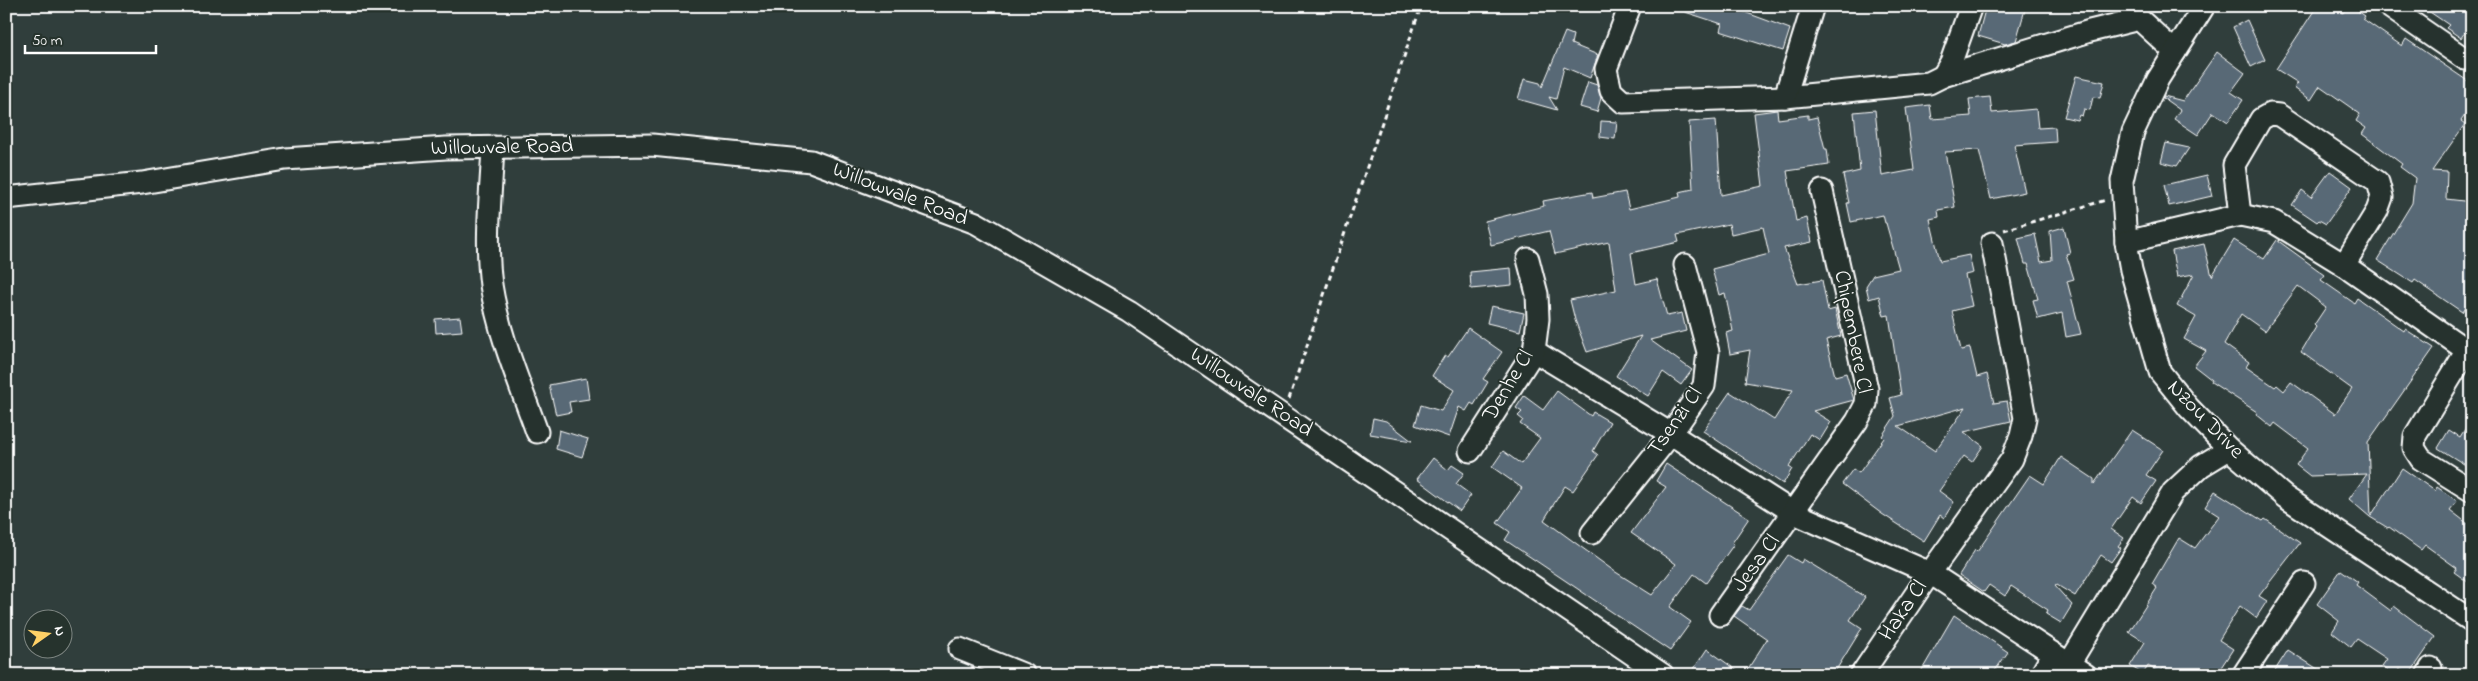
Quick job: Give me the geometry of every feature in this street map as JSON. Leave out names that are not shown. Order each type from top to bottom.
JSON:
[{"type":"street","points":[[1630,6],[1606,69],[1612,91],[1624,102],[1785,97],[1930,82],[1943,76],[2090,31],[2139,19],[2175,52]]},
{"type":"street","points":[[1785,97],[1813,6]]},
{"type":"street","points":[[1943,76],[1951,62],[1971,6]]},
{"type":"street","name":"Nzou Drive","points":[[2204,6],[2158,79],[2134,132],[2122,181],[2126,242],[2131,270],[2160,372],[2190,408],[2229,449],[2286,497],[2472,621]]},
{"type":"street","points":[[2388,6],[2465,59],[2472,59]]},
{"type":"street","points":[[2240,215],[2234,165],[2261,119],[2270,114],[2280,115],[2378,182],[2382,197],[2377,211],[2344,265]]},
{"type":"street","name":"Willowvale Road","points":[[6,198],[142,183],[285,159],[363,152],[493,147],[652,145],[811,161],[976,223],[1129,311],[1663,675]]},
{"type":"street","points":[[493,147],[489,257],[491,286],[498,318],[537,432]]},
{"type":"street","name":"Chipembere Cl","points":[[1794,513],[1857,421],[1866,404],[1867,389],[1822,191]]},
{"type":"street","points":[[2126,242],[2240,215],[2274,222],[2344,265],[2470,349],[2415,436],[2414,448],[2421,459],[2472,491]]},
{"type":"street","name":"Haka Cl","points":[[1861,675],[1930,573],[2012,459],[2023,427],[2025,418],[1992,243]]},
{"type":"street","name":"Denhe Cl","points":[[1470,451],[1534,351],[1538,319],[1536,294],[1528,259]]},
{"type":"street","name":"Tsenzi Cl","points":[[1592,533],[1671,434],[1704,386],[1708,367],[1708,352],[1686,265]]},
{"type":"street","points":[[1534,351],[1671,434],[1794,513],[1930,573],[2069,664]]},
{"type":"street","points":[[2041,675],[2069,664],[2173,492],[2201,466],[2229,449]]},
{"type":"street","name":"Jesa Cl","points":[[1720,615],[1794,513]]},
{"type":"street","points":[[2243,675],[2304,583]]},
{"type":"street","points":[[960,649],[1025,675]]},
{"type":"path","points":[[1284,415],[1421,6]]},
{"type":"path","points":[[1992,243],[2005,229],[2123,195]]},
{"type":"building","points":[[1676,6],[1728,6],[1790,29],[1783,51],[1720,31],[1722,24],[1676,9]]},
{"type":"building","points":[[1986,6],[2026,6],[2016,41],[2005,44],[1978,36]]},
{"type":"building","points":[[2317,6],[2333,6],[2343,13],[2348,6],[2351,6],[2365,16],[2363,19],[2402,46],[2406,39],[2472,84],[2472,105],[2461,121],[2465,124],[2432,171],[2447,172],[2446,199],[2472,202],[2472,298],[2462,312],[2415,280],[2413,283],[2377,260],[2412,203],[2415,178],[2400,167],[2402,164],[2362,134],[2366,128],[2356,121],[2360,114],[2320,86],[2311,100],[2294,88],[2298,83],[2276,69]]},
{"type":"building","points":[[2421,6],[2457,6],[2472,16],[2472,21],[2461,38],[2446,28],[2449,25]]},
{"type":"building","points":[[2247,20],[2265,60],[2251,67],[2233,27]]},
{"type":"building","points":[[1565,32],[1573,35],[1571,44],[1598,55],[1590,78],[1564,67],[1556,99],[1549,97],[1557,110],[1518,99],[1524,79],[1540,83],[1542,87]]},
{"type":"building","points":[[2217,52],[2245,73],[2231,92],[2243,100],[2228,122],[2213,112],[2198,135],[2174,119],[2180,110],[2163,98],[2164,96],[2183,101]]},
{"type":"building","points":[[2076,76],[2104,82],[2100,98],[2093,97],[2090,110],[2084,109],[2082,116],[2079,115],[2077,120],[2064,117]]},
{"type":"building","points":[[1588,82],[1597,85],[1601,98],[1597,112],[1580,107]]},
{"type":"building","points":[[1990,97],[1992,113],[2036,109],[2038,128],[2055,127],[2056,142],[2014,145],[2025,192],[1991,199],[1979,150],[1945,152],[1955,207],[1938,210],[1939,217],[1930,219],[1940,261],[1969,255],[1973,273],[1965,275],[1972,306],[1952,311],[1961,350],[1970,348],[1977,377],[1987,374],[1994,403],[2007,401],[2011,421],[1964,432],[1983,446],[1972,462],[1964,456],[1939,491],[1954,502],[1944,518],[1940,515],[1924,541],[1882,514],[1842,484],[1853,469],[1859,473],[1884,438],[1882,436],[1895,416],[1890,398],[1901,395],[1889,315],[1884,316],[1879,296],[1869,299],[1866,286],[1873,275],[1899,269],[1883,215],[1851,222],[1843,175],[1860,171],[1854,112],[1875,110],[1882,176],[1914,170],[1906,108],[1930,105],[1932,119],[1971,116],[1969,99]],"holes":[[[1966,407],[1935,451],[1898,426]]]},
{"type":"building","points":[[1777,110],[1778,119],[1808,115],[1808,119],[1817,117],[1825,149],[1827,149],[1829,165],[1787,171],[1796,221],[1807,218],[1812,242],[1784,248],[1798,284],[1822,280],[1828,311],[1835,309],[1841,336],[1826,340],[1835,376],[1846,373],[1854,400],[1813,411],[1831,422],[1820,440],[1810,434],[1789,467],[1792,469],[1783,484],[1703,431],[1730,392],[1774,420],[1793,390],[1745,382],[1750,350],[1730,354],[1726,333],[1733,331],[1725,293],[1719,295],[1712,269],[1769,254],[1763,227],[1731,234],[1729,224],[1677,235],[1679,242],[1631,253],[1636,284],[1657,279],[1667,316],[1682,313],[1686,331],[1650,340],[1692,370],[1681,385],[1663,372],[1648,396],[1616,376],[1641,336],[1587,352],[1575,320],[1570,300],[1616,290],[1609,242],[1555,254],[1549,231],[1491,245],[1485,221],[1544,206],[1543,201],[1592,192],[1593,198],[1625,192],[1629,209],[1680,197],[1679,192],[1693,189],[1689,122],[1716,120],[1721,195],[1763,186],[1754,113]]},
{"type":"building","points":[[1601,121],[1617,122],[1615,139],[1600,137]]},
{"type":"building","points":[[2166,143],[2189,148],[2177,166],[2161,162]]},
{"type":"building","points":[[2330,171],[2352,187],[2326,224],[2319,220],[2317,222],[2292,205],[2302,190],[2311,197]]},
{"type":"building","points":[[2207,175],[2212,196],[2169,206],[2164,185]]},
{"type":"building","points":[[2064,227],[2070,253],[2066,254],[2074,279],[2067,281],[2081,334],[2066,337],[2062,313],[2038,319],[2033,300],[2038,299],[2018,238],[2035,234],[2041,262],[2052,260],[2050,231]]},
{"type":"building","points":[[2234,240],[2264,259],[2277,240],[2325,275],[2321,280],[2354,303],[2357,298],[2404,331],[2405,329],[2434,348],[2368,442],[2371,516],[2402,468],[2435,491],[2437,487],[2457,501],[2450,510],[2472,527],[2472,585],[2454,572],[2457,568],[2425,545],[2421,550],[2389,527],[2370,517],[2349,499],[2367,474],[2310,476],[2296,465],[2308,448],[2275,423],[2272,427],[2256,414],[2257,412],[2211,382],[2212,380],[2194,366],[2206,351],[2184,339],[2196,317],[2177,306],[2194,274],[2177,277],[2172,251],[2204,244],[2212,276]],"holes":[[[2298,286],[2326,307],[2314,325],[2316,327],[2301,352],[2352,389],[2335,414],[2291,382],[2284,391],[2277,385],[2275,387],[2246,367],[2249,362],[2224,344],[2241,314],[2265,331]]]},
{"type":"building","points":[[1511,268],[1512,285],[1471,289],[1470,272]]},
{"type":"building","points":[[1491,306],[1524,313],[1520,331],[1487,323]]},
{"type":"building","points":[[460,317],[462,331],[436,333],[435,319]]},
{"type":"building","points":[[1468,328],[1502,352],[1483,379],[1488,382],[1474,405],[1471,403],[1466,411],[1459,407],[1449,437],[1415,425],[1421,405],[1441,411],[1454,390],[1432,376],[1445,355],[1448,357]]},
{"type":"building","points":[[586,378],[589,399],[569,402],[571,412],[556,415],[549,385]]},
{"type":"building","points":[[1557,391],[1591,416],[1593,412],[1610,422],[1593,451],[1598,455],[1573,491],[1565,486],[1544,520],[1614,571],[1652,595],[1676,564],[1631,533],[1666,487],[1656,481],[1666,464],[1749,518],[1732,543],[1734,544],[1706,583],[1694,574],[1670,607],[1691,622],[1670,651],[1505,540],[1510,532],[1497,523],[1522,488],[1492,467],[1503,451],[1521,464],[1540,438],[1520,424],[1523,420],[1518,416],[1522,412],[1516,408],[1524,396],[1543,410]]},
{"type":"building","points":[[1373,418],[1386,421],[1412,441],[1370,434]]},
{"type":"building","points":[[2472,418],[2472,469],[2438,448],[2449,430],[2460,437]]},
{"type":"building","points":[[559,430],[588,439],[582,457],[556,449]]},
{"type":"building","points":[[2132,430],[2163,450],[2146,475],[2156,481],[2141,503],[2133,497],[2111,529],[2124,538],[2118,546],[2121,548],[2111,562],[2101,555],[2075,596],[2057,585],[2055,586],[2072,605],[2061,623],[2046,614],[2048,610],[2011,586],[2005,596],[1989,585],[1984,592],[1959,575],[2030,475],[2044,484],[2061,457],[2094,479],[2094,484]]},
{"type":"building","points":[[1433,458],[1448,470],[1452,465],[1464,473],[1456,484],[1471,495],[1460,511],[1417,479]]},
{"type":"building","points":[[2215,491],[2263,521],[2265,519],[2300,543],[2259,596],[2267,601],[2256,618],[2240,606],[2219,640],[2233,649],[2216,675],[2173,675],[2163,668],[2160,673],[2148,666],[2143,674],[2130,666],[2145,642],[2129,632],[2157,588],[2152,584],[2179,538],[2195,548],[2219,516],[2205,507]]},
{"type":"building","points":[[1788,555],[1801,563],[1803,559],[1865,597],[1850,620],[1862,628],[1833,675],[1744,675],[1767,639],[1734,616],[1742,606],[1749,610]]},
{"type":"building","points":[[2341,570],[2358,582],[2356,585],[2391,611],[2394,606],[2435,637],[2409,675],[2399,669],[2395,675],[2382,666],[2387,659],[2357,639],[2351,647],[2332,632],[2339,621],[2317,604]]},
{"type":"building","points":[[1954,615],[2008,652],[1992,675],[1919,675]]},
{"type":"building","points":[[1707,649],[1743,675],[1700,675],[1693,670]]},
{"type":"building","points":[[2288,650],[2327,675],[2272,675]]}]
